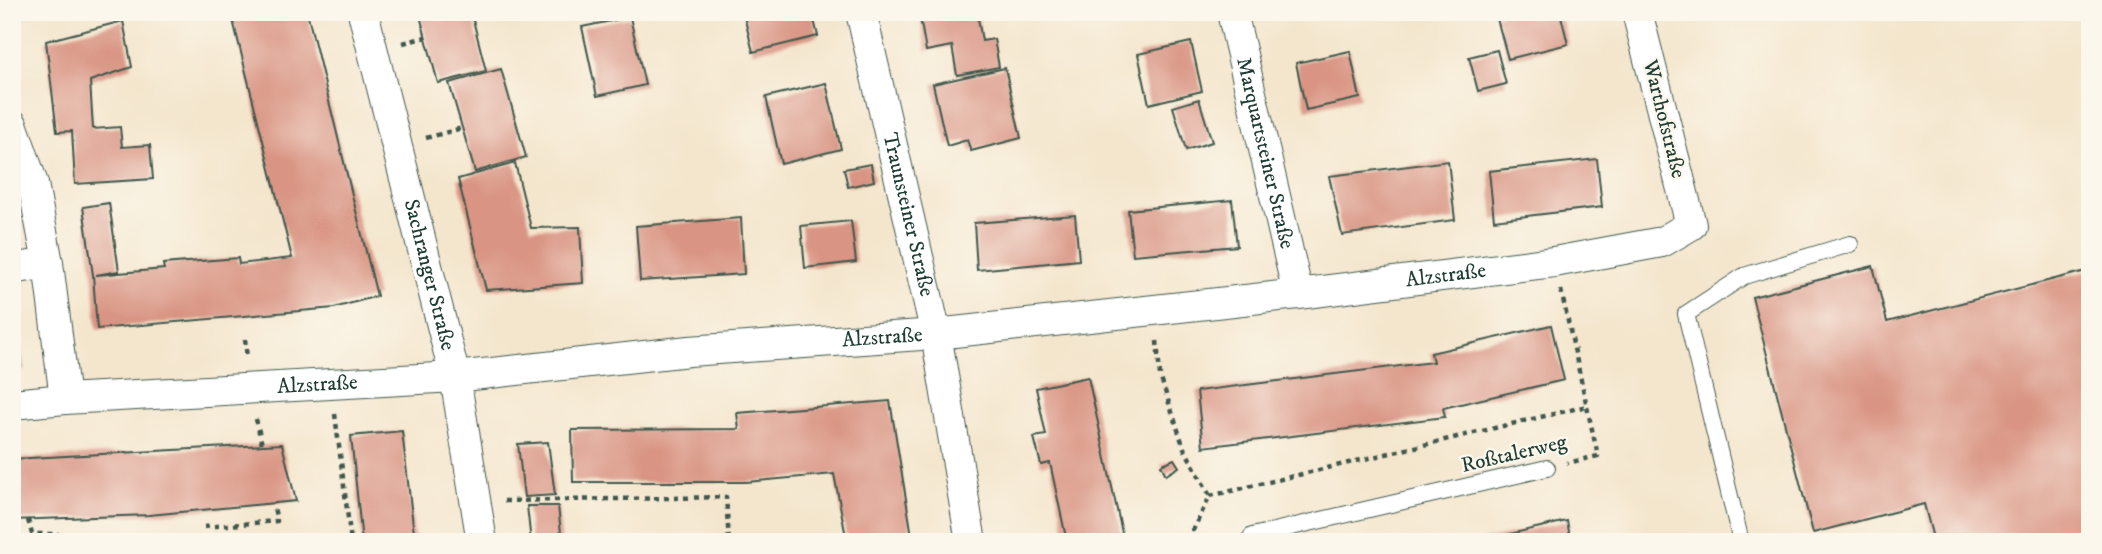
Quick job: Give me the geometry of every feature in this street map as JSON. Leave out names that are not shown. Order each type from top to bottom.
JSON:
[{"type":"street","name":"Sachranger Straße","points":[[363,12],[455,377],[482,542]]},
{"type":"street","name":"Traunsteiner Straße","points":[[862,12],[936,334],[971,542]]},
{"type":"street","name":"Marquartsteiner Straße","points":[[1232,12],[1298,294]]},
{"type":"street","name":"Warthofstraße","points":[[1637,12],[1691,225]]},
{"type":"street","points":[[12,124],[33,184],[48,263],[65,399]]},
{"type":"street","name":"Alzstraße","points":[[12,404],[455,377],[689,351],[936,334],[1298,294],[1554,262],[1662,242],[1691,225]]},
{"type":"street","points":[[12,269],[48,263]]},
{"type":"lane","points":[[1741,542],[1686,314],[1744,276],[1850,244]]},
{"type":"lane","name":"Roßtalerweg","points":[[1248,542],[1252,536],[1547,468]]},
{"type":"path","points":[[400,43],[426,37]]},
{"type":"path","points":[[424,138],[462,128]]},
{"type":"path","name":"Roßtalerweg","points":[[1547,468],[1598,456],[1554,262]]},
{"type":"path","points":[[1155,309],[1160,376],[1184,448],[1210,496]]},
{"type":"path","points":[[332,384],[351,542]]},
{"type":"path","points":[[1210,496],[1587,406]]},
{"type":"path","points":[[1187,542],[1210,496]]},
{"type":"path","points":[[475,501],[726,497],[729,542]]},
{"type":"path","points":[[204,527],[277,521],[273,503]]},
{"type":"path","points":[[28,520],[32,534],[59,534]]},
{"type":"green space","points":[[12,301],[23,369],[12,370]]},
{"type":"building","points":[[231,12],[307,12],[377,296],[334,308],[97,329],[93,275],[83,207],[109,203],[119,271],[96,275],[164,269],[163,264],[238,258],[239,264],[292,258]]},
{"type":"building","points":[[419,12],[471,12],[486,71],[438,83]]},
{"type":"building","points":[[743,12],[812,12],[818,36],[753,52]]},
{"type":"building","points":[[919,12],[977,12],[982,41],[994,39],[999,67],[957,75],[952,46],[926,51]]},
{"type":"building","points":[[1507,12],[1560,12],[1568,44],[1508,59],[1496,15]]},
{"type":"building","points":[[630,17],[645,85],[597,96],[582,27]]},
{"type":"building","points":[[123,21],[132,67],[90,81],[93,129],[120,127],[122,147],[150,145],[153,179],[75,184],[72,131],[57,132],[46,41]]},
{"type":"building","points":[[1191,42],[1202,91],[1149,104],[1138,54]]},
{"type":"building","points":[[1497,50],[1506,84],[1478,91],[1469,57]]},
{"type":"building","points":[[1350,51],[1360,98],[1306,110],[1296,63]]},
{"type":"building","points":[[1005,68],[1021,138],[971,151],[967,140],[947,146],[933,84]]},
{"type":"building","points":[[501,69],[526,157],[475,172],[449,83]]},
{"type":"building","points":[[826,83],[841,149],[781,164],[766,97]]},
{"type":"building","points":[[1199,99],[1212,142],[1186,150],[1173,107]]},
{"type":"building","points":[[1597,159],[1602,207],[1494,220],[1489,171]]},
{"type":"building","points":[[1448,161],[1455,220],[1342,235],[1329,176]]},
{"type":"building","points":[[515,163],[531,228],[580,227],[583,283],[486,290],[458,179]]},
{"type":"building","points":[[871,164],[874,181],[848,187],[844,169]]},
{"type":"building","points":[[1232,200],[1237,246],[1133,255],[1128,210]]},
{"type":"building","points":[[1075,215],[1079,260],[977,270],[974,223]]},
{"type":"building","points":[[741,218],[744,274],[640,281],[636,226]]},
{"type":"building","points":[[851,221],[856,262],[805,268],[801,226]]},
{"type":"building","points":[[1873,266],[1887,322],[2090,270],[2090,542],[1934,542],[1924,504],[1813,533],[1752,297]]},
{"type":"building","points":[[1551,325],[1564,380],[1443,408],[1445,417],[1203,447],[1197,391],[1433,362],[1431,353]]},
{"type":"building","points":[[1088,377],[1124,542],[1067,542],[1050,463],[1041,465],[1034,437],[1046,435],[1036,388]]},
{"type":"building","points":[[890,401],[913,542],[847,542],[834,474],[746,482],[573,482],[572,430],[739,429],[737,413]]},
{"type":"building","points":[[402,431],[415,542],[362,542],[351,436]]},
{"type":"building","points":[[548,442],[555,495],[524,497],[518,444]]},
{"type":"building","points":[[282,444],[296,501],[149,515],[12,520],[12,459]]},
{"type":"building","points":[[1174,459],[1179,467],[1166,475],[1161,465]]},
{"type":"building","points":[[527,506],[558,506],[562,542],[531,542]]},
{"type":"building","points":[[1567,521],[1571,542],[1479,542],[1479,541]]}]
